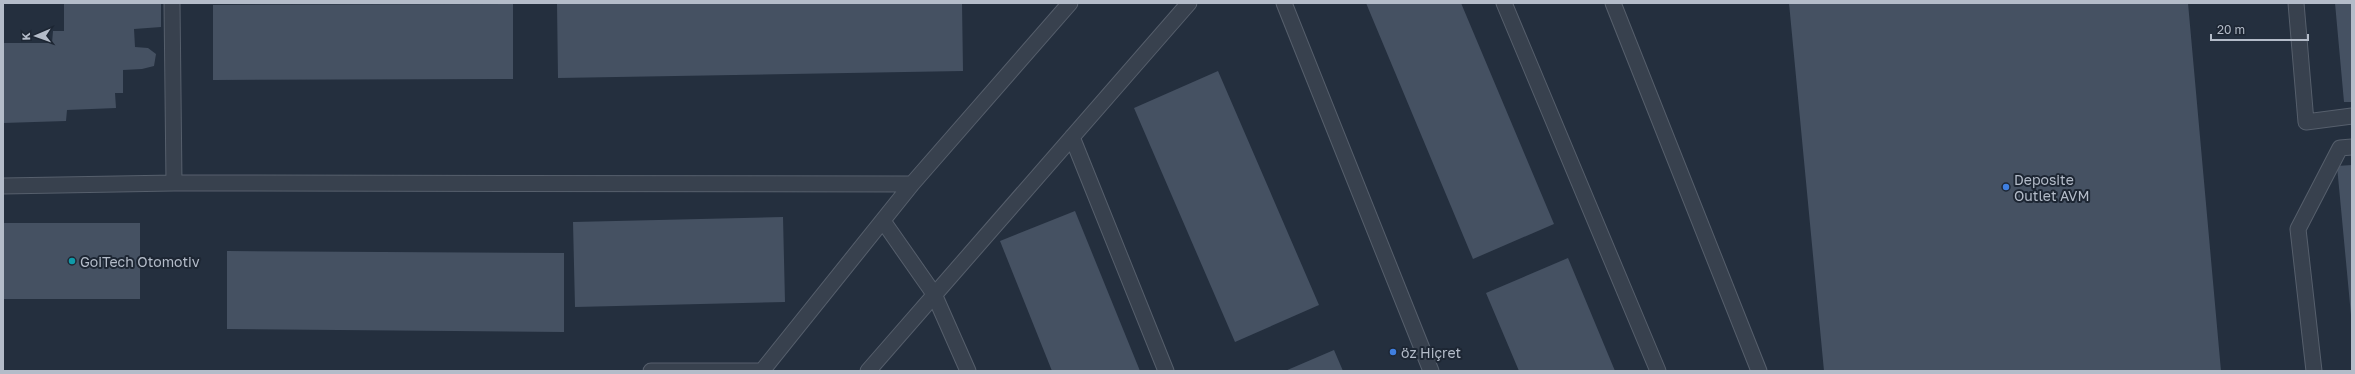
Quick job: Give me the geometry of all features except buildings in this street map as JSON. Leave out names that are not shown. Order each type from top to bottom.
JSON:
[{"type":"lane","points":[[172,3],[174,183]]},
{"type":"lane","points":[[651,371],[762,371],[912,184],[1070,3]]},
{"type":"lane","points":[[868,371],[1189,3]]},
{"type":"lane","points":[[1284,3],[1431,371]]},
{"type":"lane","points":[[1504,3],[1658,371]]},
{"type":"lane","points":[[2296,3],[2306,122],[2352,116]]},
{"type":"lane","points":[[1615,4],[1759,371]]},
{"type":"lane","points":[[1072,137],[1166,371]]},
{"type":"lane","points":[[2314,371],[2298,229],[2340,148],[2352,147]]},
{"type":"lane","points":[[3,186],[174,183],[912,184]]},
{"type":"lane","points":[[883,221],[934,294],[968,371]]},
{"type":"place","name":"Deposite Outlet AVM","points":[[2006,187]]},
{"type":"place","name":"GoiTech Otomotiv","points":[[72,261]]},
{"type":"place","name":"öz Hiçret","points":[[1393,352]]}]
